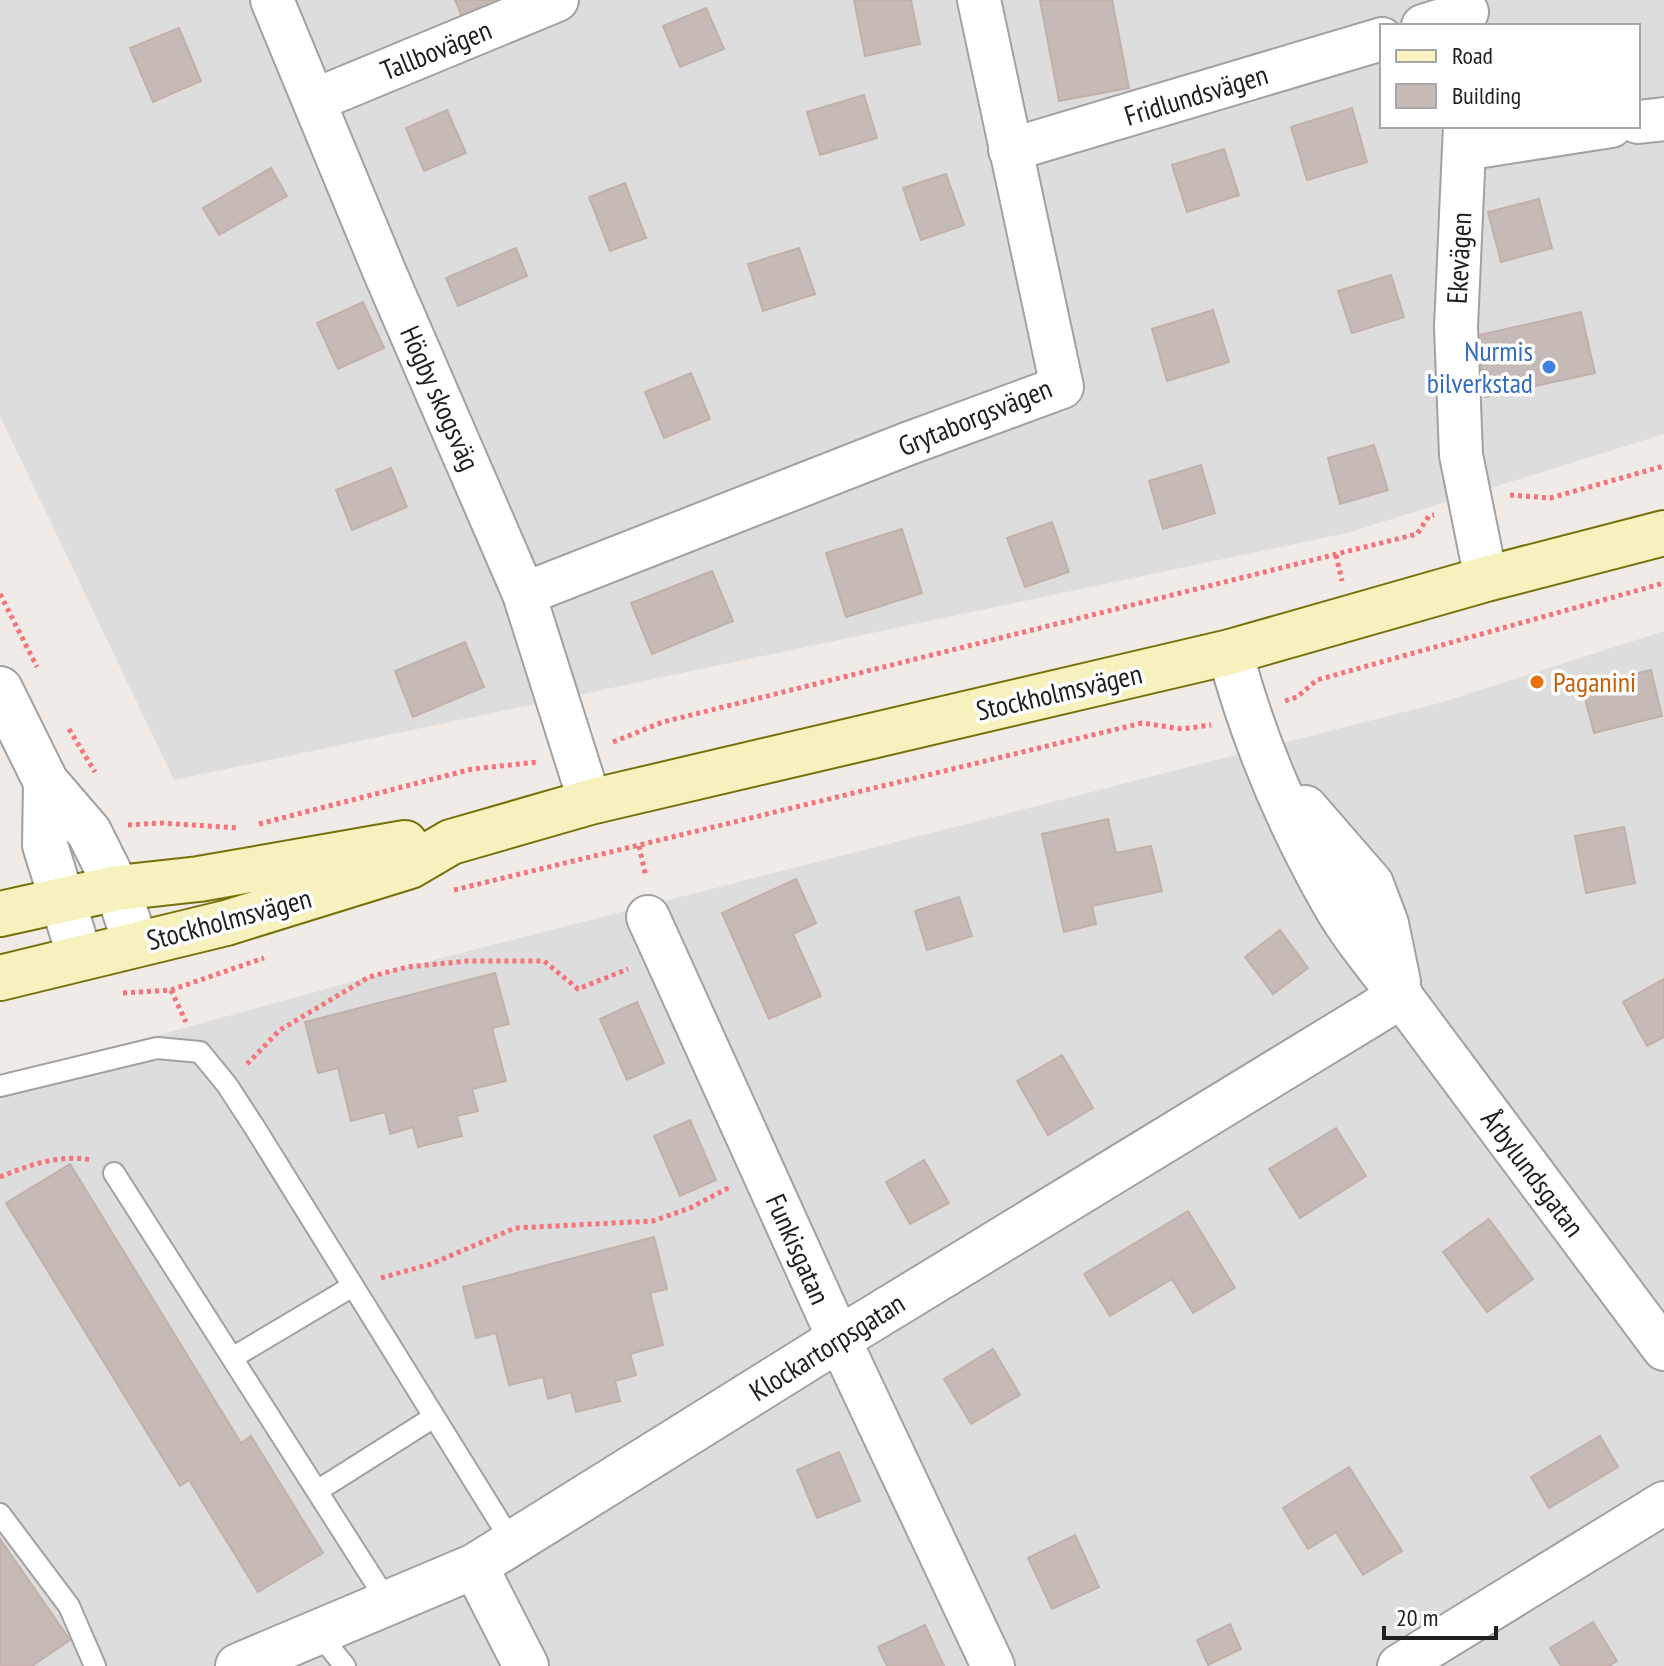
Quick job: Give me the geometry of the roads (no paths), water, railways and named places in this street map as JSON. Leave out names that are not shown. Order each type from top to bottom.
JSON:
[{"type":"main road","name":"Stockholmsvägen","points":[[0,978],[226,923],[410,866],[451,842],[590,802],[1230,652],[1486,579],[1664,533]]},
{"type":"main road","name":"Stockholmsvägen","points":[[0,914],[117,888],[199,879],[403,843],[451,842]]},
{"type":"street","name":"Högby skogsväg","points":[[272,0],[385,273],[524,594],[590,802]]},
{"type":"street","name":"Tallbovägen","points":[[315,100],[557,0]]},
{"type":"street","name":"Grytaborgsvägen","points":[[524,594],[907,444],[1062,387],[979,0]]},
{"type":"street","points":[[1430,24],[1466,13]]},
{"type":"street","name":"Fridlundsvägen","points":[[1010,150],[1380,40]]},
{"type":"street","points":[[1640,122],[1664,119]]},
{"type":"street","points":[[1464,137],[1584,128]]},
{"type":"street","name":"Ekevägen","points":[[1464,137],[1456,327],[1461,455],[1486,579]]},
{"type":"street","name":"Årbylundsgatan","points":[[1230,652],[1246,714],[1264,760],[1334,902],[1664,1349]]},
{"type":"street","points":[[0,689],[46,782],[89,832],[117,888],[136,944]]},
{"type":"street","points":[[46,782],[45,845],[80,957]]},
{"type":"street","name":"Funkisgatan","points":[[656,936],[839,1339],[993,1666]]},
{"type":"street","name":"Klockartorpsgatan","points":[[238,1666],[475,1566],[839,1339],[1401,996]]},
{"type":"street","points":[[1399,1666],[1664,1503]]},
{"type":"street","points":[[475,1566],[526,1666]]},
{"type":"lane","points":[[0,1086],[157,1048],[200,1052],[227,1085],[512,1542]]},
{"type":"lane","points":[[114,1173],[389,1604]]},
{"type":"lane","points":[[232,1358],[353,1286]]},
{"type":"lane","points":[[317,1491],[434,1417]]},
{"type":"lane","points":[[0,1514],[69,1606],[95,1666]]},
{"type":"lane","points":[[318,1633],[345,1666]]},
{"type":"place","name":"Nurmis bilverkstad","points":[[1549,367]]},
{"type":"place","name":"Paganini","points":[[1537,682]]}]
